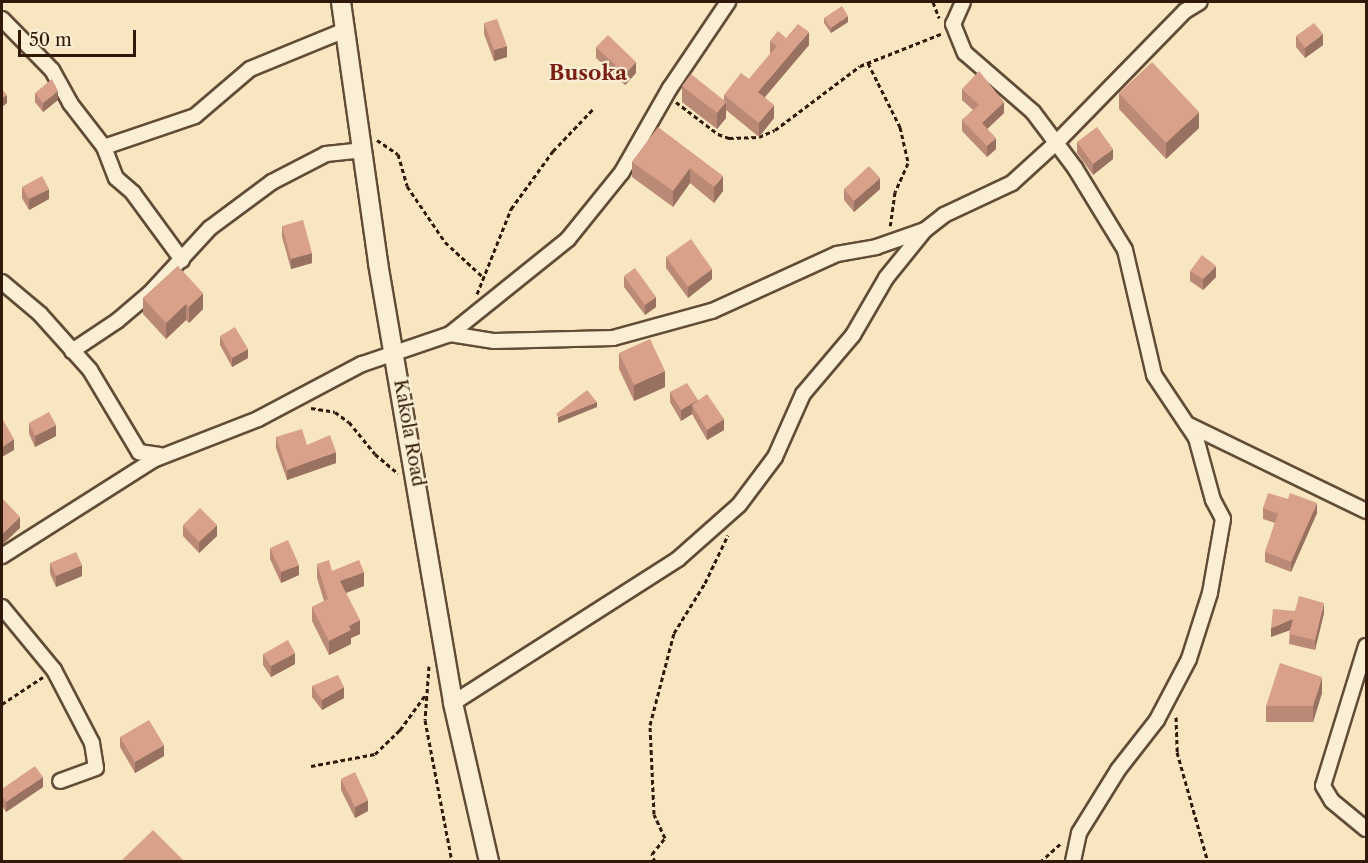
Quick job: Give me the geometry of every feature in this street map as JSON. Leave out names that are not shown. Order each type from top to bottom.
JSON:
[{"type":"main road","name":"Kakola Road","points":[[341,2],[358,127],[453,703],[489,861]]},
{"type":"street","points":[[2,556],[165,454],[285,406],[362,364],[450,334],[470,319],[568,239],[622,172],[666,93],[728,2]]},
{"type":"street","points":[[963,2],[953,24],[965,53],[1033,112],[1058,142],[1125,250],[1154,375],[1187,424],[1203,458],[1211,494],[1223,519],[1210,593],[1189,659],[1156,720],[1118,770],[1079,833],[1073,861]]},
{"type":"street","points":[[453,703],[678,559],[739,505],[775,457],[803,393],[853,335],[886,278],[925,230],[944,215],[1012,183],[1058,142],[1185,12],[1200,2]]},
{"type":"street","points":[[2,19],[52,70],[70,103],[104,147],[116,178],[133,193],[182,260]]},
{"type":"street","points":[[104,147],[195,116],[250,69],[345,30]]},
{"type":"street","points":[[72,351],[117,321],[182,260],[210,228],[272,182],[326,154],[362,150]]},
{"type":"street","points":[[450,334],[494,341],[614,338],[712,311],[837,254],[888,244],[925,230]]},
{"type":"street","points":[[2,282],[40,314],[90,370],[139,452],[144,456],[165,454]]},
{"type":"street","points":[[1187,424],[1366,511]]},
{"type":"street","points":[[2,607],[54,670],[88,734],[98,764],[94,770],[60,781]]},
{"type":"street","points":[[1366,646],[1323,786],[1332,801],[1366,829]]},
{"type":"path","points":[[666,93],[718,134],[729,138],[759,136],[775,130],[835,82],[868,63],[945,32]]},
{"type":"path","points":[[868,63],[889,101],[908,163],[894,192],[888,244]]},
{"type":"path","points":[[470,319],[482,276],[511,209],[554,151],[593,109]]},
{"type":"path","points":[[358,127],[398,154],[407,186],[445,242],[482,276]]},
{"type":"path","points":[[285,406],[335,412],[349,422],[388,467],[420,493]]},
{"type":"path","points":[[655,861],[652,854],[665,838],[654,813],[650,725],[674,633],[705,583],[732,525]]},
{"type":"path","points":[[429,660],[426,720],[452,861]]},
{"type":"path","points":[[2,704],[54,670]]},
{"type":"path","points":[[311,766],[375,754],[400,730],[427,692]]},
{"type":"path","points":[[1179,706],[1177,752],[1208,861]]},
{"type":"building","points":[[842,6],[848,16],[831,28],[824,18]]},
{"type":"building","points":[[497,19],[507,46],[494,50],[484,23]]},
{"type":"building","points":[[1314,23],[1323,34],[1305,48],[1296,36]]},
{"type":"building","points":[[798,24],[809,32],[758,92],[774,105],[759,123],[724,95],[741,73],[749,79],[777,46],[770,41],[778,31],[786,38]]},
{"type":"building","points":[[608,35],[636,62],[625,74],[596,47]]},
{"type":"building","points":[[1152,62],[1199,112],[1166,143],[1119,93]]},
{"type":"building","points":[[979,71],[1004,102],[982,123],[996,138],[987,146],[962,120],[979,105],[962,89]]},
{"type":"building","points":[[691,74],[726,102],[717,113],[682,86]]},
{"type":"building","points":[[52,79],[58,91],[43,103],[35,93]]},
{"type":"building","points":[[658,127],[723,176],[714,187],[690,168],[673,191],[632,162]]},
{"type":"building","points":[[1097,127],[1113,149],[1093,164],[1077,142]]},
{"type":"building","points":[[869,166],[880,178],[854,201],[844,189]]},
{"type":"building","points":[[42,176],[49,189],[29,199],[22,187]]},
{"type":"building","points":[[303,220],[312,253],[291,259],[282,226]]},
{"type":"building","points":[[691,239],[712,269],[688,287],[666,257]]},
{"type":"building","points":[[1202,255],[1216,266],[1203,279],[1190,271]]},
{"type":"building","points":[[178,266],[203,293],[189,307],[186,304],[166,323],[143,298]]},
{"type":"building","points":[[635,268],[656,297],[645,305],[624,276]]},
{"type":"building","points":[[235,327],[248,349],[232,358],[220,336]]},
{"type":"building","points":[[650,339],[665,371],[634,385],[619,353]]},
{"type":"building","points":[[687,383],[698,400],[681,410],[670,392]]},
{"type":"building","points":[[587,390],[597,402],[558,417],[556,414]]},
{"type":"building","points":[[707,394],[724,419],[707,430],[692,405]]},
{"type":"building","points":[[49,412],[56,425],[35,436],[29,423]]},
{"type":"building","points":[[2,418],[14,439],[2,447]]},
{"type":"building","points":[[302,429],[307,445],[330,435],[336,452],[287,470],[276,437]]},
{"type":"building","points":[[1268,493],[1288,499],[1290,493],[1317,503],[1291,562],[1265,552],[1278,514],[1263,508]]},
{"type":"building","points":[[2,498],[20,517],[2,534]]},
{"type":"building","points":[[200,508],[217,525],[199,542],[183,525]]},
{"type":"building","points":[[288,540],[299,565],[281,572],[270,548]]},
{"type":"building","points":[[76,552],[82,565],[56,576],[50,563]]},
{"type":"building","points":[[329,560],[332,571],[359,560],[364,572],[340,581],[360,620],[349,626],[351,630],[329,641],[312,607],[328,599],[317,564]]},
{"type":"building","points":[[1299,596],[1324,603],[1315,640],[1289,634],[1293,619],[1271,628],[1273,609],[1295,611]]},
{"type":"building","points":[[288,640],[295,653],[271,666],[263,654]]},
{"type":"building","points":[[1280,663],[1322,677],[1313,706],[1266,706]]},
{"type":"building","points":[[338,675],[344,687],[322,700],[312,686]]},
{"type":"building","points":[[149,720],[164,745],[135,762],[120,737]]},
{"type":"building","points":[[35,766],[43,777],[6,802],[2,789]]},
{"type":"building","points":[[355,772],[368,800],[355,807],[341,779]]},
{"type":"building","points":[[153,830],[184,861],[121,861]]},
{"type":"district","name":"Busoka","points":[[588,73]]}]
